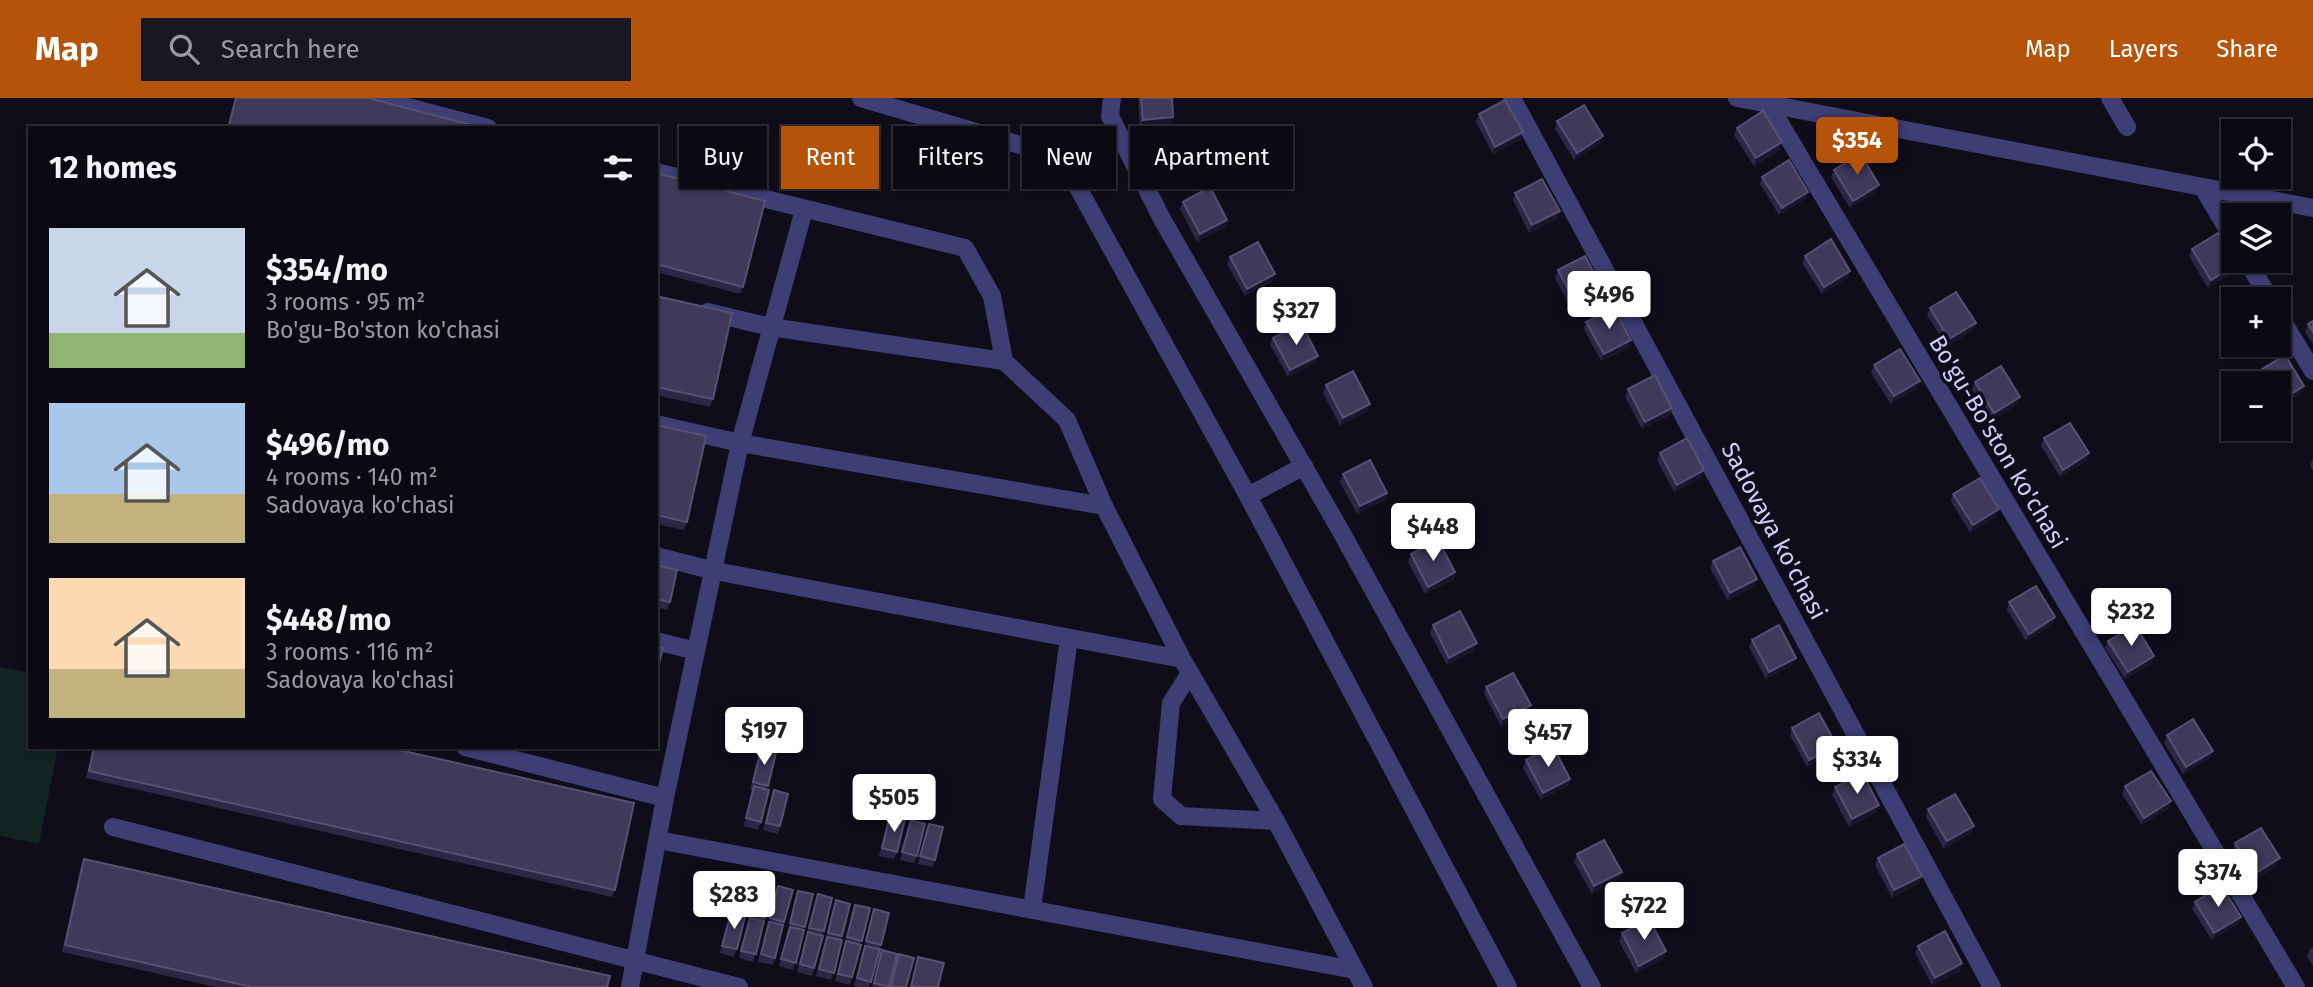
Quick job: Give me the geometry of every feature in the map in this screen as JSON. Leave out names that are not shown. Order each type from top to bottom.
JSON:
[{"type":"street","points":[[373,98],[480,126]]},
{"type":"street","points":[[861,98],[1061,157],[1248,496],[1508,987]]},
{"type":"street","points":[[1112,98],[1110,116],[1162,219],[1304,466],[1592,987]]},
{"type":"street","name":"Sadovaya ko'chasi","points":[[1513,98],[1992,987]]},
{"type":"street","points":[[1737,98],[2313,208]]},
{"type":"street","points":[[2110,98],[2127,127]]},
{"type":"street","name":"Bo'gu-Bo'ston ko'chasi","points":[[1767,102],[2296,987]]},
{"type":"street","points":[[658,173],[965,248],[992,296],[1004,361]]},
{"type":"street","points":[[2203,188],[2221,218]]},
{"type":"street","points":[[630,987],[665,798],[740,443],[804,210]]},
{"type":"street","points":[[694,309],[770,327],[1004,361],[1068,420],[1104,506],[1186,666],[1276,821],[1364,987]]},
{"type":"street","points":[[2291,335],[2313,371]]},
{"type":"street","points":[[658,424],[740,443],[1104,506]]},
{"type":"street","points":[[1248,496],[1304,466]]},
{"type":"street","points":[[658,557],[715,571],[1069,638],[1186,666]]},
{"type":"street","points":[[1032,909],[1069,638]]},
{"type":"street","points":[[658,642],[696,651]]},
{"type":"street","points":[[1186,666],[1171,703],[1161,799],[1181,816],[1276,821]]},
{"type":"street","points":[[473,749],[665,798]]},
{"type":"street","points":[[113,827],[739,987]]},
{"type":"street","points":[[658,840],[1355,971]]},
{"type":"green space","points":[[0,667],[28,673],[28,749],[58,749],[39,844],[0,836]]},
{"type":"building","points":[[236,98],[368,98],[475,126],[229,126]]},
{"type":"building","points":[[1141,98],[1172,98],[1173,117],[1143,120]]},
{"type":"building","points":[[1505,100],[1523,132],[1495,147],[1479,114]]},
{"type":"building","points":[[1584,105],[1603,136],[1577,153],[1557,121]]},
{"type":"building","points":[[1763,111],[1782,142],[1756,158],[1737,128]]},
{"type":"building","points":[[1860,153],[1879,185],[1853,201],[1834,170]]},
{"type":"building","points":[[1789,160],[1808,192],[1782,208],[1762,177]]},
{"type":"building","points":[[658,174],[679,179],[679,189],[718,189],[765,201],[743,287],[658,265]]},
{"type":"building","points":[[1542,179],[1560,211],[1532,225],[1515,193]]},
{"type":"building","points":[[1211,189],[1227,220],[1200,234],[1183,202]]},
{"type":"building","points":[[2218,233],[2221,238],[2222,273],[2211,280],[2192,249]]},
{"type":"building","points":[[1831,239],[1850,271],[1824,287],[1805,256]]},
{"type":"building","points":[[1258,242],[1275,274],[1247,289],[1230,257]]},
{"type":"building","points":[[1585,256],[1602,288],[1575,302],[1558,270]]},
{"type":"building","points":[[1956,292],[1976,323],[1949,339],[1930,308]]},
{"type":"building","points":[[658,296],[732,313],[713,399],[658,387]]},
{"type":"building","points":[[1614,308],[1631,340],[1604,354],[1586,322]]},
{"type":"building","points":[[1301,323],[1318,356],[1290,370],[1273,338]]},
{"type":"building","points":[[1900,349],[1920,381],[1894,396],[1874,365]]},
{"type":"building","points":[[2286,357],[2304,386],[2291,394],[2291,371],[2259,371]]},
{"type":"building","points":[[2001,366],[2020,397],[1994,413],[1975,382]]},
{"type":"building","points":[[1353,371],[1370,404],[1343,418],[1326,385]]},
{"type":"building","points":[[1655,375],[1672,408],[1645,422],[1628,389]]},
{"type":"building","points":[[2070,423],[2089,453],[2063,470],[2044,438]]},
{"type":"building","points":[[658,425],[706,436],[687,522],[658,515]]},
{"type":"building","points":[[1687,438],[1704,470],[1677,485],[1660,453]]},
{"type":"building","points":[[1370,460],[1387,493],[1360,506],[1343,474]]},
{"type":"building","points":[[1980,478],[1999,509],[1973,525],[1953,494]]},
{"type":"building","points":[[1438,540],[1455,572],[1428,587],[1411,554]]},
{"type":"building","points":[[1740,547],[1757,579],[1730,593],[1713,561]]},
{"type":"building","points":[[658,565],[677,570],[670,602],[658,599]]},
{"type":"building","points":[[2036,586],[2055,617],[2029,634],[2009,602]]},
{"type":"building","points":[[1460,611],[1477,643],[1449,658],[1433,625]]},
{"type":"building","points":[[1779,625],[1796,658],[1769,672],[1752,640]]},
{"type":"building","points":[[2135,625],[2154,656],[2128,672],[2108,641]]},
{"type":"building","points":[[658,647],[663,648],[658,667]]},
{"type":"building","points":[[1513,673],[1531,705],[1503,719],[1486,687]]},
{"type":"building","points":[[1819,713],[1837,746],[1809,760],[1792,728]]},
{"type":"building","points":[[2193,719],[2213,751],[2186,767],[2167,735]]},
{"type":"building","points":[[1553,746],[1570,779],[1543,793],[1526,760]]},
{"type":"building","points":[[94,749],[395,749],[634,803],[615,890],[89,771]]},
{"type":"building","points":[[761,749],[776,753],[768,786],[753,782]]},
{"type":"building","points":[[2151,771],[2171,801],[2144,818],[2125,786]]},
{"type":"building","points":[[1862,773],[1879,805],[1852,819],[1835,787]]},
{"type":"building","points":[[754,786],[769,790],[761,822],[746,818]]},
{"type":"building","points":[[774,790],[788,794],[780,826],[766,823]]},
{"type":"building","points":[[1955,794],[1974,826],[1947,841],[1928,809]]},
{"type":"building","points":[[890,815],[905,819],[897,852],[882,848]]},
{"type":"building","points":[[911,820],[925,824],[917,856],[902,852]]},
{"type":"building","points":[[929,824],[943,827],[935,860],[920,856]]},
{"type":"building","points":[[2261,828],[2280,858],[2254,874],[2235,843]]},
{"type":"building","points":[[1604,840],[1622,872],[1594,886],[1577,854]]},
{"type":"building","points":[[1904,844],[1922,876],[1894,890],[1878,858]]},
{"type":"building","points":[[84,859],[610,976],[607,987],[252,987],[65,945]]},
{"type":"building","points":[[740,877],[754,880],[746,913],[732,909]]},
{"type":"building","points":[[759,882],[773,885],[765,918],[750,914]]},
{"type":"building","points":[[2221,885],[2241,917],[2214,933],[2195,902]]},
{"type":"building","points":[[778,886],[793,890],[784,922],[770,918]]},
{"type":"building","points":[[798,891],[813,894],[805,927],[790,923]]},
{"type":"building","points":[[818,894],[832,898],[824,931],[809,928]]},
{"type":"building","points":[[836,900],[850,904],[842,936],[828,933]]},
{"type":"building","points":[[855,905],[870,908],[862,941],[847,937]]},
{"type":"building","points":[[874,909],[889,913],[881,945],[866,941]]},
{"type":"building","points":[[731,913],[745,917],[737,949],[722,946]]},
{"type":"building","points":[[750,918],[764,921],[756,954],[741,951]]},
{"type":"building","points":[[1649,919],[1666,951],[1639,966],[1622,933]]},
{"type":"building","points":[[769,922],[783,925],[775,958],[761,954]]},
{"type":"building","points":[[790,927],[804,930],[796,963],[781,959]]},
{"type":"building","points":[[1945,931],[1962,963],[1935,978],[1918,946]]},
{"type":"building","points":[[808,932],[823,936],[814,968],[800,964]]},
{"type":"building","points":[[827,937],[842,940],[834,973],[819,969]]},
{"type":"building","points":[[846,941],[861,945],[852,977],[838,974]]},
{"type":"building","points":[[865,946],[880,949],[871,982],[857,978]]},
{"type":"building","points":[[882,950],[897,954],[889,987],[874,983]]},
{"type":"building","points":[[899,954],[914,958],[906,987],[891,987]]},
{"type":"building","points":[[918,957],[944,963],[938,987],[911,987]]}]
